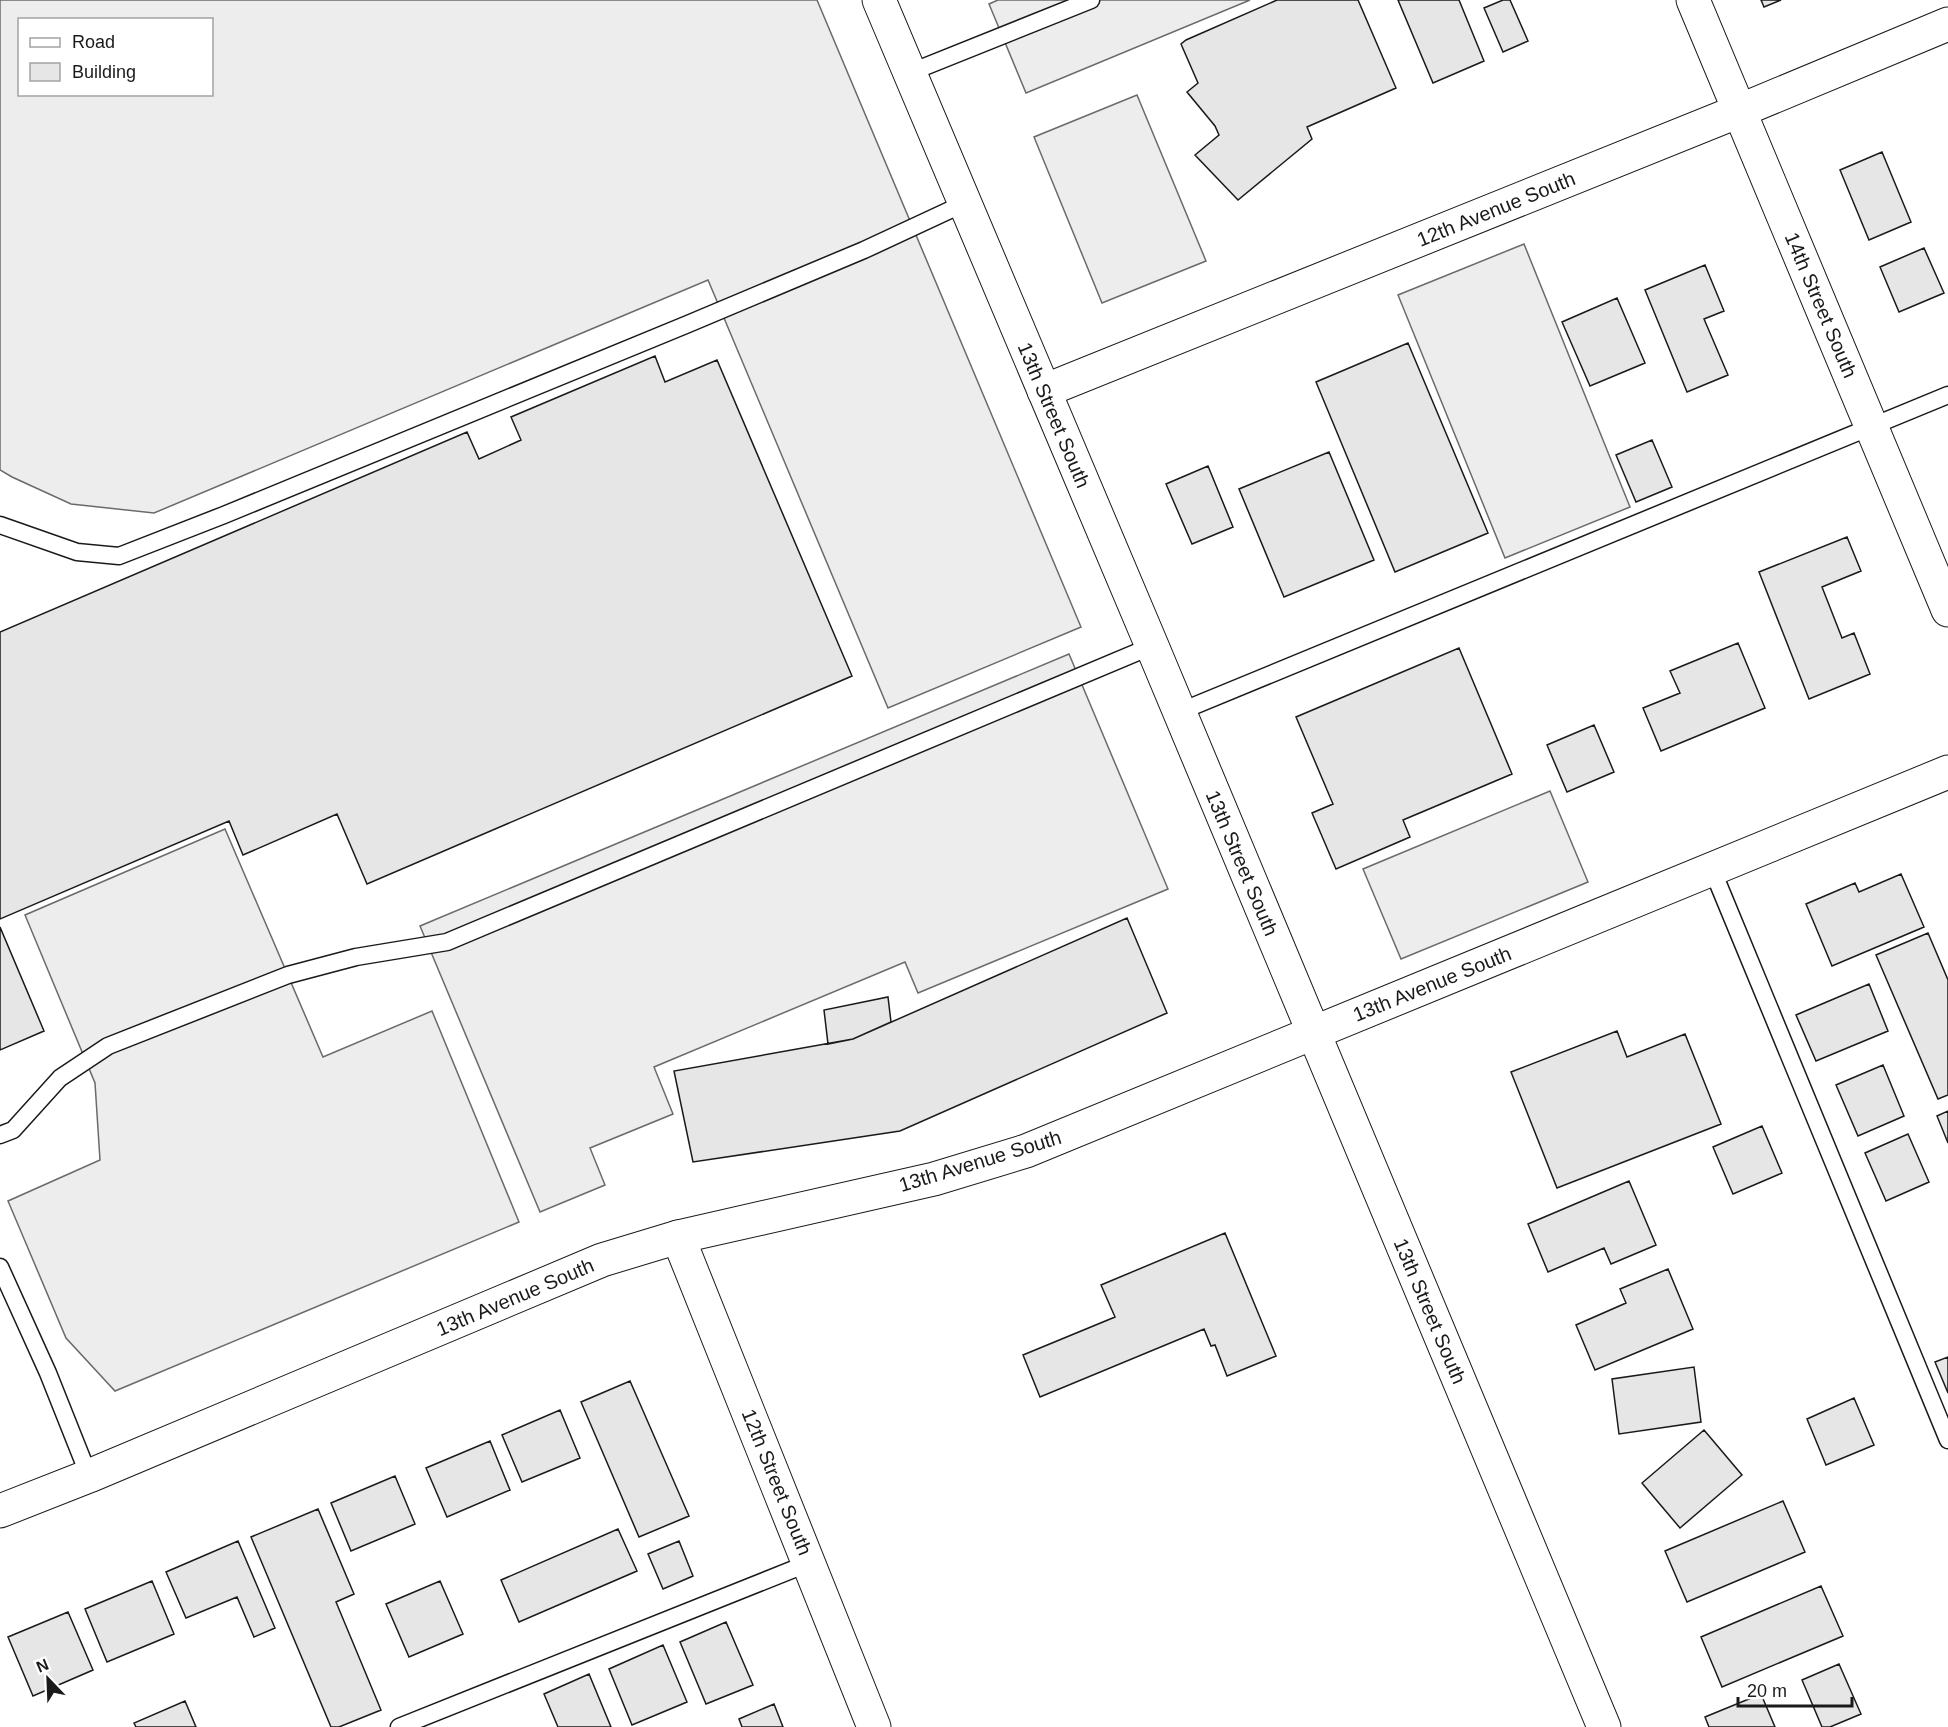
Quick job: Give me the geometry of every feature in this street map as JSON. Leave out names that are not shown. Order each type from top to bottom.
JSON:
[{"type":"street","name":"13th Street South","points":[[879,0],[1604,1727]]},
{"type":"street","name":"14th Street South","points":[[1693,0],[1948,610]]},
{"type":"street","name":"12th Avenue South","points":[[1044,391],[1739,111],[1948,24]]},
{"type":"street","name":"13th Avenue South","points":[[0,1511],[89,1476],[602,1260],[678,1237],[934,1179],[1026,1151],[1948,772]]},
{"type":"street","name":"12th Street South","points":[[678,1237],[874,1727]]},
{"type":"lane","points":[[909,73],[1091,0]]},
{"type":"lane","points":[[0,525],[77,552],[119,556],[698,320],[864,250],[965,203]]},
{"type":"lane","points":[[1179,712],[1948,394]]},
{"type":"lane","points":[[0,1135],[13,1130],[60,1078],[108,1046],[288,975],[356,957],[447,942],[1152,646]]},
{"type":"lane","points":[[1712,869],[1948,1440]]},
{"type":"lane","points":[[0,1267],[48,1373],[89,1476]]},
{"type":"lane","points":[[399,1727],[809,1563]]},
{"type":"shaded area","points":[[0,0],[817,0],[1081,627],[888,708],[708,280],[154,513],[71,504],[0,470]]},
{"type":"shaded area","points":[[998,0],[1250,0],[1026,93],[989,4]]},
{"type":"shaded area","points":[[1137,95],[1206,261],[1102,303],[1034,137]]},
{"type":"shaded area","points":[[1524,244],[1630,507],[1505,558],[1398,295]]},
{"type":"shaded area","points":[[1069,654],[1168,889],[918,993],[905,962],[654,1067],[673,1114],[590,1148],[605,1185],[540,1212],[420,926]]},
{"type":"shaded area","points":[[1550,791],[1588,882],[1401,959],[1363,869]]},
{"type":"shaded area","points":[[225,829],[323,1057],[432,1011],[519,1222],[115,1391],[66,1338],[8,1201],[100,1160],[95,1083],[25,915]]},
{"type":"building","points":[[1277,0],[1358,0],[1396,88],[1307,127],[1312,139],[1238,200],[1195,155],[1219,135],[1215,126],[1187,92],[1198,83],[1181,44]]},
{"type":"building","points":[[1398,0],[1459,0],[1484,61],[1433,83]]},
{"type":"building","points":[[1503,0],[1510,0],[1528,41],[1503,52],[1484,8]]},
{"type":"building","points":[[1761,0],[1781,0],[1764,7]]},
{"type":"building","points":[[1882,152],[1911,222],[1869,240],[1840,170]]},
{"type":"building","points":[[1924,248],[1944,293],[1899,312],[1880,267]]},
{"type":"building","points":[[1705,265],[1724,311],[1704,319],[1728,375],[1687,392],[1645,290]]},
{"type":"building","points":[[1617,298],[1645,363],[1590,386],[1562,322]]},
{"type":"building","points":[[1408,343],[1488,533],[1395,572],[1316,382]]},
{"type":"building","points":[[655,356],[665,382],[717,360],[852,676],[367,884],[337,814],[243,855],[229,821],[0,919],[0,632],[467,432],[479,459],[521,440],[511,417]]},
{"type":"building","points":[[1652,440],[1672,487],[1636,502],[1616,455]]},
{"type":"building","points":[[1329,452],[1374,560],[1284,597],[1239,489]]},
{"type":"building","points":[[1208,466],[1233,527],[1192,544],[1166,484]]},
{"type":"building","points":[[1847,537],[1861,571],[1822,587],[1842,638],[1854,633],[1870,674],[1809,699],[1759,572]]},
{"type":"building","points":[[1738,643],[1765,708],[1661,751],[1643,708],[1680,693],[1670,671]]},
{"type":"building","points":[[1459,648],[1512,774],[1403,820],[1410,837],[1336,869],[1312,813],[1333,804],[1296,717]]},
{"type":"building","points":[[1594,725],[1614,772],[1567,792],[1547,745]]},
{"type":"building","points":[[1901,874],[1924,927],[1832,966],[1806,904],[1855,883],[1859,892]]},
{"type":"building","points":[[1127,918],[1167,1013],[900,1131],[693,1162],[674,1071],[853,1039]]},
{"type":"building","points":[[0,927],[44,1031],[0,1050]]},
{"type":"building","points":[[1928,933],[1948,980],[1948,1095],[1938,1099],[1876,955]]},
{"type":"building","points":[[1869,984],[1888,1031],[1816,1061],[1796,1015]]},
{"type":"building","points":[[888,997],[891,1022],[853,1039],[828,1044],[824,1010]]},
{"type":"building","points":[[1617,1031],[1627,1057],[1685,1034],[1721,1124],[1557,1188],[1511,1072]]},
{"type":"building","points":[[1883,1065],[1904,1116],[1858,1136],[1836,1085]]},
{"type":"building","points":[[1948,1111],[1948,1143],[1937,1116]]},
{"type":"building","points":[[1762,1126],[1782,1173],[1733,1194],[1713,1147]]},
{"type":"building","points":[[1908,1134],[1929,1182],[1886,1201],[1865,1153]]},
{"type":"building","points":[[1629,1181],[1656,1245],[1611,1264],[1604,1248],[1548,1272],[1528,1224]]},
{"type":"building","points":[[1225,1233],[1276,1356],[1227,1376],[1215,1345],[1211,1346],[1204,1329],[1040,1397],[1023,1355],[1115,1317],[1101,1285]]},
{"type":"building","points":[[1668,1269],[1693,1329],[1595,1370],[1576,1325],[1626,1303],[1620,1289]]},
{"type":"building","points":[[1948,1357],[1948,1393],[1935,1362]]},
{"type":"building","points":[[1694,1367],[1701,1422],[1619,1434],[1612,1379]]},
{"type":"building","points":[[630,1381],[689,1516],[639,1537],[581,1402]]},
{"type":"building","points":[[1854,1398],[1874,1445],[1826,1465],[1807,1419]]},
{"type":"building","points":[[560,1410],[580,1458],[522,1482],[502,1435]]},
{"type":"building","points":[[1704,1430],[1742,1475],[1680,1528],[1642,1483]]},
{"type":"building","points":[[490,1441],[510,1490],[447,1517],[426,1468]]},
{"type":"building","points":[[395,1476],[415,1524],[351,1551],[331,1503]]},
{"type":"building","points":[[1783,1501],[1805,1552],[1687,1602],[1665,1551]]},
{"type":"building","points":[[318,1509],[354,1594],[336,1602],[381,1710],[339,1727],[331,1727],[251,1537]]},
{"type":"building","points":[[618,1529],[637,1571],[519,1622],[501,1580]]},
{"type":"building","points":[[238,1541],[275,1628],[254,1637],[237,1597],[186,1618],[166,1572]]},
{"type":"building","points":[[679,1541],[693,1576],[663,1589],[648,1554]]},
{"type":"building","points":[[152,1581],[174,1634],[107,1662],[85,1609]]},
{"type":"building","points":[[440,1581],[463,1634],[409,1657],[386,1604]]},
{"type":"building","points":[[1821,1586],[1843,1636],[1722,1687],[1701,1637]]},
{"type":"building","points":[[68,1612],[93,1670],[33,1696],[8,1637]]},
{"type":"building","points":[[726,1622],[753,1685],[706,1704],[680,1642]]},
{"type":"building","points":[[663,1645],[687,1702],[632,1725],[609,1669]]},
{"type":"building","points":[[1839,1664],[1861,1714],[1830,1727],[1822,1727],[1802,1680]]},
{"type":"building","points":[[589,1674],[611,1727],[558,1727],[544,1694]]},
{"type":"building","points":[[1761,1694],[1775,1727],[1709,1727],[1705,1717]]},
{"type":"building","points":[[185,1701],[196,1727],[136,1727],[134,1723]]},
{"type":"building","points":[[774,1704],[783,1727],[742,1727],[739,1719]]}]
